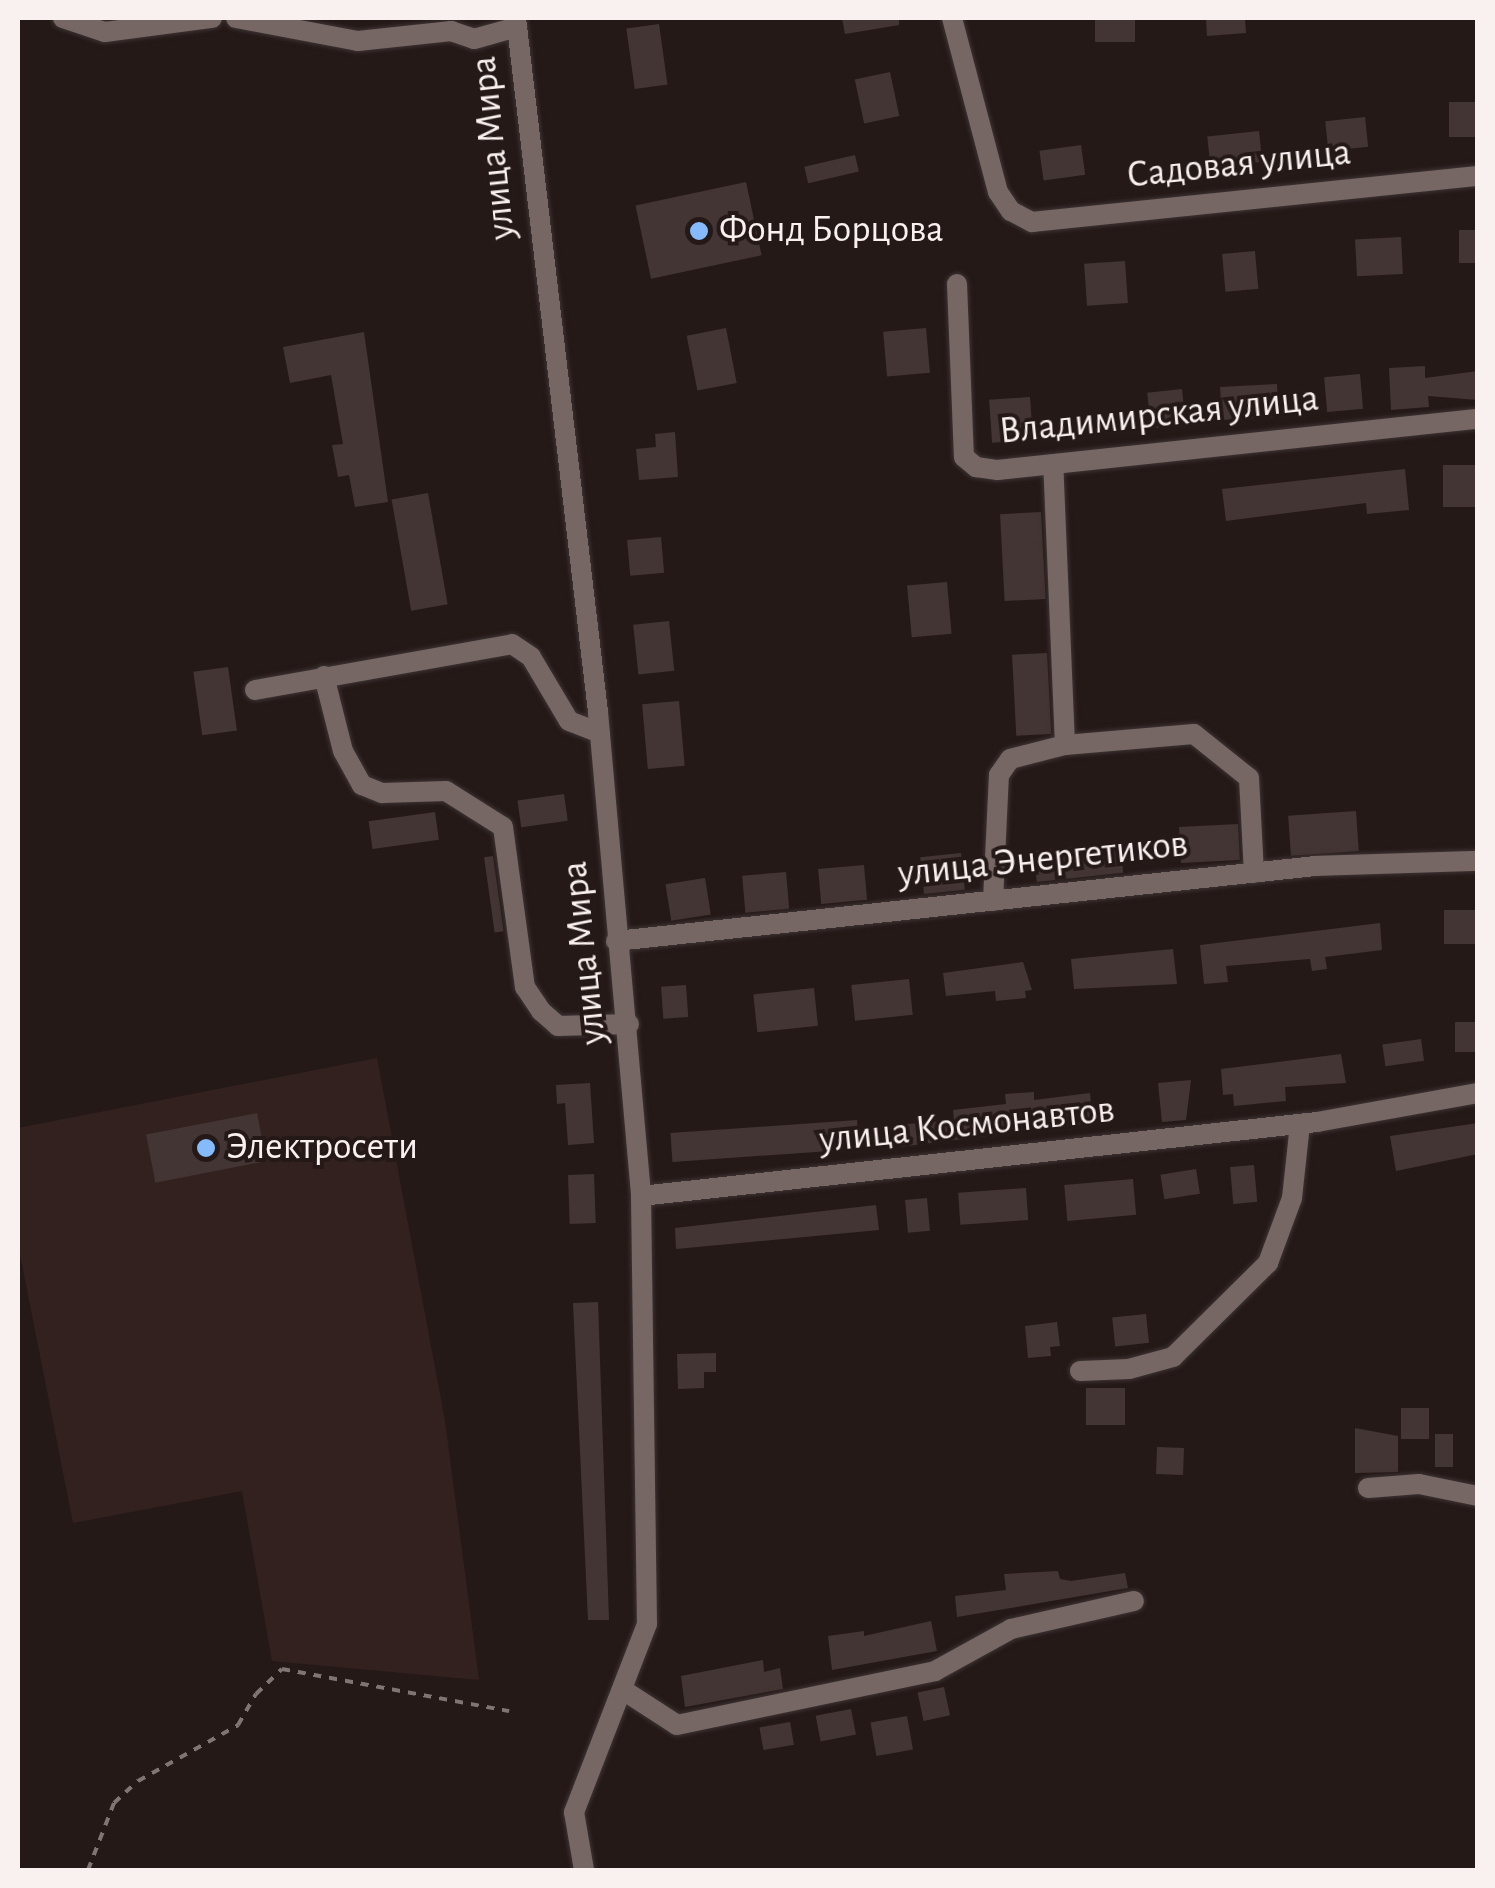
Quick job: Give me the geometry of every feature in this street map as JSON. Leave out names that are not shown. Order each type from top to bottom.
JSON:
[{"type":"street","points":[[63,18],[105,32],[212,18]]},
{"type":"street","points":[[236,18],[358,41],[451,31],[474,39],[516,22]]},
{"type":"street","name":"Садовая улица","points":[[952,18],[987,158],[1011,210],[1032,222],[1478,176]]},
{"type":"street","name":"улица Мира","points":[[516,22],[600,734],[616,942],[629,1024],[641,1196],[647,1624],[574,1812],[584,1870]]},
{"type":"street","name":"Владимирская улица","points":[[957,284],[964,457],[976,467],[998,470],[1478,419]]},
{"type":"street","points":[[1053,464],[1066,746]]},
{"type":"street","points":[[255,690],[512,644],[531,657],[570,722],[600,734]]},
{"type":"street","points":[[324,676],[343,751],[362,785],[382,793],[446,791],[503,827],[525,987],[541,1011],[558,1026],[629,1024]]},
{"type":"street","points":[[992,901],[999,775],[1010,759],[1066,746],[1194,734],[1249,778],[1254,872]]},
{"type":"street","name":"улица Энергетиков","points":[[616,942],[1254,872],[1478,861]]},
{"type":"street","name":"улица Космонавтов","points":[[641,1196],[1300,1124],[1478,1093]]},
{"type":"street","points":[[1080,1371],[1129,1369],[1174,1357],[1268,1262],[1292,1198],[1300,1124]]},
{"type":"street","points":[[1368,1488],[1419,1484],[1478,1496]]},
{"type":"street","points":[[623,1690],[676,1725],[935,1671],[1011,1629],[1134,1601]]},
{"type":"path","points":[[88,1870],[114,1803],[138,1781],[238,1725],[256,1694],[282,1669],[508,1712]]},
{"type":"shaded area","points":[[377,1058],[445,1421],[479,1680],[272,1661],[242,1491],[73,1523],[18,1244],[18,1128]]},
{"type":"building","points":[[842,18],[899,18],[899,25],[845,34]]},
{"type":"building","points":[[1095,18],[1135,18],[1135,42],[1095,42]]},
{"type":"building","points":[[1206,18],[1245,18],[1246,33],[1207,36]]},
{"type":"building","points":[[659,24],[667,84],[635,89],[626,29]]},
{"type":"building","points":[[890,72],[899,116],[864,124],[855,79]]},
{"type":"building","points":[[1449,102],[1478,102],[1478,137],[1449,137]]},
{"type":"building","points":[[1365,117],[1368,147],[1328,151],[1325,121]]},
{"type":"building","points":[[1259,131],[1262,162],[1211,167],[1207,136]]},
{"type":"building","points":[[1081,145],[1085,175],[1044,181],[1039,151]]},
{"type":"building","points":[[855,155],[859,172],[808,183],[804,167]]},
{"type":"building","name":"Фонд Борцова","points":[[746,182],[762,255],[651,279],[635,205]]},
{"type":"building","points":[[1459,230],[1478,230],[1478,263],[1459,263]]},
{"type":"building","points":[[1401,237],[1403,274],[1357,276],[1355,239]]},
{"type":"building","points":[[1255,251],[1258,289],[1225,292],[1222,254]]},
{"type":"building","points":[[1125,261],[1128,303],[1087,306],[1084,264]]},
{"type":"building","points":[[726,328],[737,383],[697,391],[687,336]]},
{"type":"building","points":[[926,328],[930,373],[887,377],[883,332]]},
{"type":"building","points":[[364,332],[388,502],[355,507],[349,475],[338,477],[332,445],[343,444],[331,375],[290,383],[283,347]]},
{"type":"building","points":[[1425,366],[1425,378],[1478,371],[1478,400],[1428,396],[1429,407],[1391,410],[1389,368]]},
{"type":"building","points":[[1360,374],[1363,409],[1327,412],[1324,377]]},
{"type":"building","points":[[1277,384],[1279,417],[1222,420],[1220,387]]},
{"type":"building","points":[[1182,389],[1186,425],[1151,428],[1147,393]]},
{"type":"building","points":[[1030,397],[1033,440],[992,443],[989,400]]},
{"type":"building","points":[[675,432],[678,477],[639,480],[636,449],[656,447],[655,434]]},
{"type":"building","points":[[1443,465],[1478,465],[1478,507],[1443,507]]},
{"type":"building","points":[[1405,469],[1409,510],[1367,514],[1366,503],[1226,521],[1222,489]]},
{"type":"building","points":[[428,493],[448,604],[411,611],[392,499]]},
{"type":"building","points":[[1041,512],[1046,599],[1005,601],[1000,514]]},
{"type":"building","points":[[661,537],[664,573],[630,576],[627,540]]},
{"type":"building","points":[[947,582],[952,634],[912,637],[907,585]]},
{"type":"building","points":[[669,621],[674,671],[638,674],[633,625]]},
{"type":"building","points":[[1047,653],[1051,734],[1016,736],[1012,655]]},
{"type":"building","points":[[228,667],[237,730],[202,735],[193,672]]},
{"type":"building","points":[[679,701],[685,766],[648,769],[642,704]]},
{"type":"building","points":[[564,794],[568,821],[521,827],[517,801]]},
{"type":"building","points":[[1356,811],[1359,851],[1291,856],[1288,816]]},
{"type":"building","points":[[435,812],[439,840],[373,849],[369,821]]},
{"type":"building","points":[[1238,824],[1240,860],[1181,863],[1179,827]]},
{"type":"building","points":[[1120,842],[1123,873],[1037,882],[1033,851]]},
{"type":"building","points":[[961,853],[965,890],[924,894],[920,857]]},
{"type":"building","points":[[493,856],[504,931],[495,933],[484,857]]},
{"type":"building","points":[[864,865],[867,900],[821,904],[818,869]]},
{"type":"building","points":[[786,872],[789,909],[745,913],[742,876]]},
{"type":"building","points":[[705,878],[711,915],[671,921],[665,884]]},
{"type":"building","points":[[1444,910],[1478,910],[1478,944],[1444,944]]},
{"type":"building","points":[[1380,923],[1382,950],[1325,957],[1327,969],[1312,971],[1310,959],[1226,966],[1228,982],[1204,984],[1200,945]]},
{"type":"building","points":[[1173,949],[1177,984],[1074,989],[1071,959]]},
{"type":"building","points":[[1023,962],[1032,990],[1025,991],[1026,998],[996,1001],[995,991],[946,996],[943,973]]},
{"type":"building","points":[[909,979],[913,1015],[855,1021],[851,985]]},
{"type":"building","points":[[686,985],[688,1017],[663,1019],[661,987]]},
{"type":"building","points":[[814,988],[818,1026],[757,1032],[753,994]]},
{"type":"building","points":[[1455,1022],[1478,1022],[1478,1052],[1455,1052]]},
{"type":"building","points":[[1421,1039],[1424,1061],[1385,1066],[1382,1044]]},
{"type":"building","points":[[1341,1054],[1346,1083],[1285,1087],[1286,1101],[1234,1106],[1233,1094],[1223,1095],[1221,1069]]},
{"type":"building","points":[[1191,1080],[1186,1120],[1162,1122],[1158,1083]]},
{"type":"building","points":[[590,1083],[594,1143],[568,1145],[565,1103],[557,1104],[556,1085]]},
{"type":"building","points":[[1034,1092],[1034,1100],[1090,1093],[1093,1123],[899,1147],[897,1125],[954,1120],[953,1110],[1006,1104],[1005,1094]]},
{"type":"building","name":"Электросети","points":[[257,1113],[266,1161],[155,1183],[146,1135]]},
{"type":"building","points":[[857,1120],[859,1149],[672,1162],[670,1133]]},
{"type":"building","points":[[1478,1123],[1478,1154],[1396,1171],[1390,1136]]},
{"type":"building","points":[[1254,1165],[1257,1202],[1233,1204],[1230,1167]]},
{"type":"building","points":[[1196,1169],[1200,1194],[1164,1199],[1160,1175]]},
{"type":"building","points":[[594,1174],[596,1223],[570,1224],[568,1175]]},
{"type":"building","points":[[1133,1179],[1136,1215],[1067,1221],[1064,1185]]},
{"type":"building","points":[[1026,1188],[1028,1220],[960,1225],[958,1193]]},
{"type":"building","points":[[927,1198],[930,1231],[908,1233],[905,1200]]},
{"type":"building","points":[[876,1205],[879,1230],[676,1249],[675,1228]]},
{"type":"building","points":[[598,1302],[609,1620],[588,1620],[573,1303]]},
{"type":"building","points":[[1146,1314],[1149,1343],[1115,1346],[1112,1318]]},
{"type":"building","points":[[1057,1322],[1060,1346],[1050,1347],[1051,1356],[1028,1358],[1025,1326]]},
{"type":"building","points":[[716,1353],[716,1372],[704,1372],[704,1388],[678,1389],[677,1354]]},
{"type":"building","points":[[1086,1388],[1125,1388],[1125,1425],[1086,1425]]},
{"type":"building","points":[[1401,1408],[1429,1408],[1429,1439],[1401,1439]]},
{"type":"building","points":[[1355,1428],[1398,1436],[1398,1472],[1355,1473]]},
{"type":"building","points":[[1435,1434],[1453,1434],[1453,1467],[1435,1467]]},
{"type":"building","points":[[1157,1447],[1184,1448],[1183,1475],[1156,1474]]},
{"type":"building","points":[[1058,1571],[1060,1579],[1071,1581],[1125,1573],[1128,1588],[957,1617],[955,1596],[1006,1590],[1004,1574]]},
{"type":"building","points":[[931,1621],[937,1651],[832,1670],[828,1636],[864,1631],[864,1636]]},
{"type":"building","points":[[763,1660],[764,1672],[780,1668],[783,1689],[685,1707],[681,1676]]},
{"type":"building","points":[[944,1687],[950,1715],[924,1721],[918,1693]]},
{"type":"building","points":[[851,1709],[856,1735],[821,1741],[816,1716]]},
{"type":"building","points":[[907,1716],[913,1749],[876,1756],[871,1722]]},
{"type":"building","points":[[790,1722],[794,1745],[763,1750],[759,1727]]},
{"type":"place","name":"Фонд Борцова","points":[[699,231]]},
{"type":"place","name":"Электросети","points":[[206,1148]]}]
